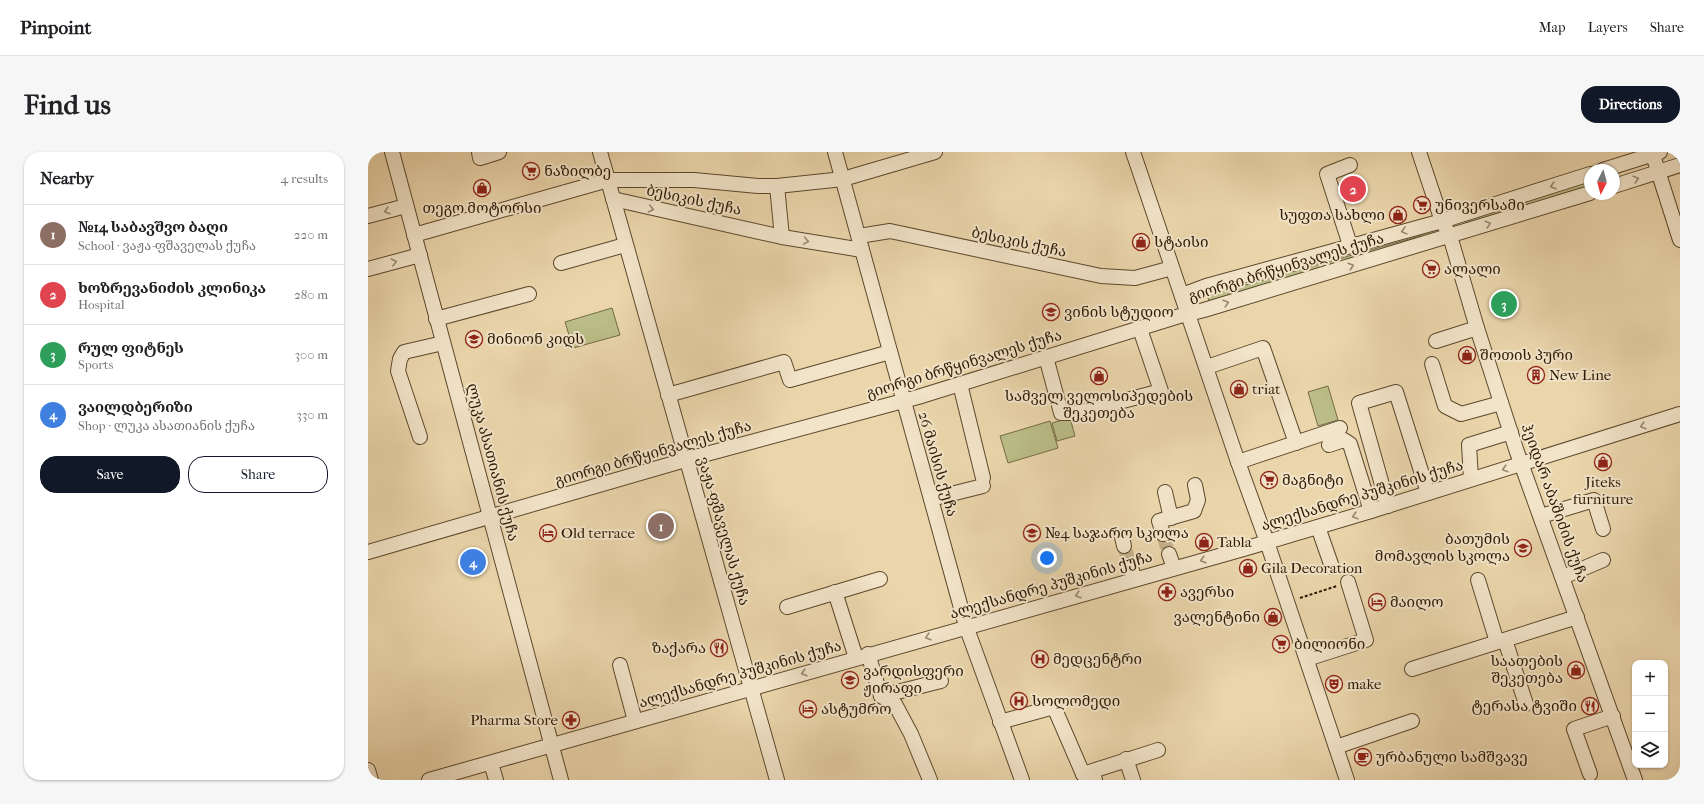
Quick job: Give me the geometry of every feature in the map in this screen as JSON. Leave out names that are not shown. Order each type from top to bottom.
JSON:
[{"type":"street","name":"ლუკა ასათიანის ქუჩა","points":[[392,152],[561,780]]},
{"type":"street","points":[[479,152],[480,158],[499,152]]},
{"type":"street","name":"ვაჟა-ფშაველას ქუჩა","points":[[600,152],[777,780]]},
{"type":"street","name":"26 მაისის ქუჩა","points":[[835,152],[966,626],[1022,780]]},
{"type":"street","points":[[414,235],[608,180],[694,180],[758,186],[777,186],[843,179],[935,152]]},
{"type":"street","points":[[1133,152],[1238,462],[1268,542],[1347,780]]},
{"type":"street","points":[[1419,152],[1442,221]]},
{"type":"street","points":[[1620,165],[1654,153],[1658,172],[1680,240]]},
{"type":"street","points":[[1350,165],[1327,174],[1350,246]]},
{"type":"street","points":[[1620,184],[1680,165]]},
{"type":"street","name":"გიორგი ბრწყინვალეს ქუჩა","points":[[1182,295],[1442,221],[1584,176]]},
{"type":"street","points":[[777,186],[782,237]]},
{"type":"street","name":"გიორგი ბრწყინვალეს ქუჩა","points":[[368,552],[491,518],[686,460],[903,401],[1140,329],[1176,316],[1189,314],[1584,195]]},
{"type":"street","name":"ბესიკის ქუჩა","points":[[614,200],[782,237],[862,250]]},
{"type":"street","points":[[368,216],[406,206]]},
{"type":"street","name":"ჰეიდარ აბაშიძის ქუჩა","points":[[1442,221],[1450,236],[1477,328],[1522,464],[1635,780]]},
{"type":"street","name":"ბესიკის ქუჩა","points":[[859,236],[890,231],[1102,276],[1135,278],[1172,268]]},
{"type":"street","points":[[561,263],[625,245]]},
{"type":"street","points":[[368,269],[420,255]]},
{"type":"street","points":[[436,319],[529,294]]},
{"type":"street","points":[[1436,341],[1477,328]]},
{"type":"street","points":[[1046,358],[1061,413],[1077,413],[1161,391],[1140,329]]},
{"type":"street","points":[[420,438],[398,371],[400,359],[404,352],[444,343]]},
{"type":"street","points":[[1206,367],[1263,348],[1296,443]]},
{"type":"street","points":[[668,395],[784,362],[790,380],[890,352]]},
{"type":"street","points":[[1432,364],[1444,406],[1461,414],[1501,403]]},
{"type":"street","points":[[931,499],[983,482],[960,384]]},
{"type":"street","points":[[1388,506],[1359,402],[1396,392],[1428,493]]},
{"type":"street","name":"ალექსანდრე პუშკინის ქუჩა","points":[[429,780],[752,689],[966,626],[1268,542],[1388,506],[1680,414]]},
{"type":"street","points":[[1238,462],[1340,428]]},
{"type":"street","points":[[1471,479],[1468,445],[1511,432]]},
{"type":"street","points":[[1329,445],[1344,440],[1350,444],[1371,511]]},
{"type":"street","points":[[1163,534],[1159,521],[1194,511],[1198,500],[1195,486]]},
{"type":"street","points":[[1164,492],[1171,518]]},
{"type":"street","points":[[1541,516],[1594,500],[1603,529]]},
{"type":"street","points":[[1318,527],[1332,567]]},
{"type":"street","points":[[1169,554],[1174,568]]},
{"type":"street","points":[[1562,577],[1603,560]]},
{"type":"street","points":[[1130,565],[1135,579]]},
{"type":"street","points":[[787,607],[880,579]]},
{"type":"street","points":[[1478,580],[1526,704]]},
{"type":"street","points":[[1307,659],[1366,640],[1348,582]]},
{"type":"street","points":[[835,592],[881,696],[895,704],[911,734],[930,780]]},
{"type":"street","points":[[1412,669],[1577,617]]},
{"type":"street","points":[[620,665],[635,721]]},
{"type":"street","points":[[881,696],[941,681]]},
{"type":"street","points":[[1000,722],[1054,707],[1089,777],[1126,759],[1158,750]]},
{"type":"street","points":[[1590,774],[1574,729],[1613,716]]},
{"type":"street","points":[[1336,747],[1412,721]]},
{"type":"street","points":[[1126,759],[1134,780]]},
{"type":"street","points":[[491,763],[496,780]]},
{"type":"street","points":[[368,770],[371,780]]},
{"type":"path","points":[[1297,599],[1348,582]]},
{"type":"green space","points":[[1584,181],[1584,191],[1466,226],[1465,220]]},
{"type":"green space","points":[[1432,230],[1434,233],[1212,303],[1209,301],[1207,294],[1209,291],[1225,287],[1231,289],[1420,236],[1422,232]]},
{"type":"green space","points":[[612,308],[620,335],[573,348],[565,322]]},
{"type":"green space","points":[[1328,386],[1338,420],[1318,426],[1308,392]]},
{"type":"green space","points":[[1070,418],[1075,436],[1057,441],[1052,423]]},
{"type":"green space","points":[[1050,421],[1058,448],[1008,463],[1000,436]]},
{"type":"tunnel","points":[[1163,534],[1169,554]]},
{"type":"tunnel","points":[[1124,546],[1130,565]]},
{"type":"place","name":"ნაზილბე","points":[[531,171]]},
{"type":"place","name":"თეგო მოტორსი","points":[[482,188]]},
{"type":"place","name":"ხოზრევანიძის კლინიკა","points":[[1353,189]]},
{"type":"place","name":"უნივერსამი","points":[[1422,205]]},
{"type":"place","name":"სუფთა სახლი","points":[[1398,215]]},
{"type":"place","name":"სტაისი","points":[[1141,242]]},
{"type":"place","name":"ალალი","points":[[1431,269]]},
{"type":"place","name":"რულ ფიტნეს","points":[[1504,304]]},
{"type":"place","name":"ვინის სტუდიო","points":[[1051,312]]},
{"type":"place","name":"მინიონ კიდს","points":[[474,339]]},
{"type":"place","name":"შოთის პური","points":[[1467,355]]},
{"type":"place","name":"New Line","points":[[1536,375]]},
{"type":"place","name":"სამველ ველოსიპედების შეკეთება","points":[[1099,376]]},
{"type":"place","name":"triat","points":[[1239,389]]},
{"type":"place","name":"Jiteks furniture","points":[[1603,462]]},
{"type":"place","name":"მაგნიტი","points":[[1269,480]]},
{"type":"place","name":"№14 საბავშვო ბაღი","points":[[661,526]]},
{"type":"place","name":"Old terrace","points":[[548,533]]},
{"type":"place","name":"№4 საჯარო სკოლა","points":[[1032,533]]},
{"type":"place","name":"Tabla","points":[[1204,542]]},
{"type":"place","name":"ბათუმის მომავლის სკოლა","points":[[1523,548]]},
{"type":"place","name":"ვაილდბერიზი","points":[[473,562]]},
{"type":"place","name":"Gila Decoration","points":[[1248,568]]},
{"type":"place","name":"ავერსი","points":[[1167,592]]},
{"type":"place","name":"მაილო","points":[[1377,602]]},
{"type":"place","name":"ვალენტინი","points":[[1273,617]]},
{"type":"place","name":"ბილიონი","points":[[1281,644]]},
{"type":"place","name":"ზაქარა","points":[[719,648]]},
{"type":"place","name":"მედცენტრი","points":[[1040,659]]},
{"type":"place","name":"საათების შეკეთება","points":[[1576,670]]},
{"type":"place","name":"ვარდისფერი ჟირაფი","points":[[850,680]]},
{"type":"place","name":"make","points":[[1334,684]]},
{"type":"place","name":"სოლომედი","points":[[1019,701]]},
{"type":"place","name":"ტერასა ტვიში","points":[[1590,706]]},
{"type":"place","name":"ასტუმრო","points":[[808,709]]},
{"type":"place","name":"Pharma Store","points":[[571,720]]},
{"type":"place","name":"ურბანული სამშვავე","points":[[1363,757]]}]
